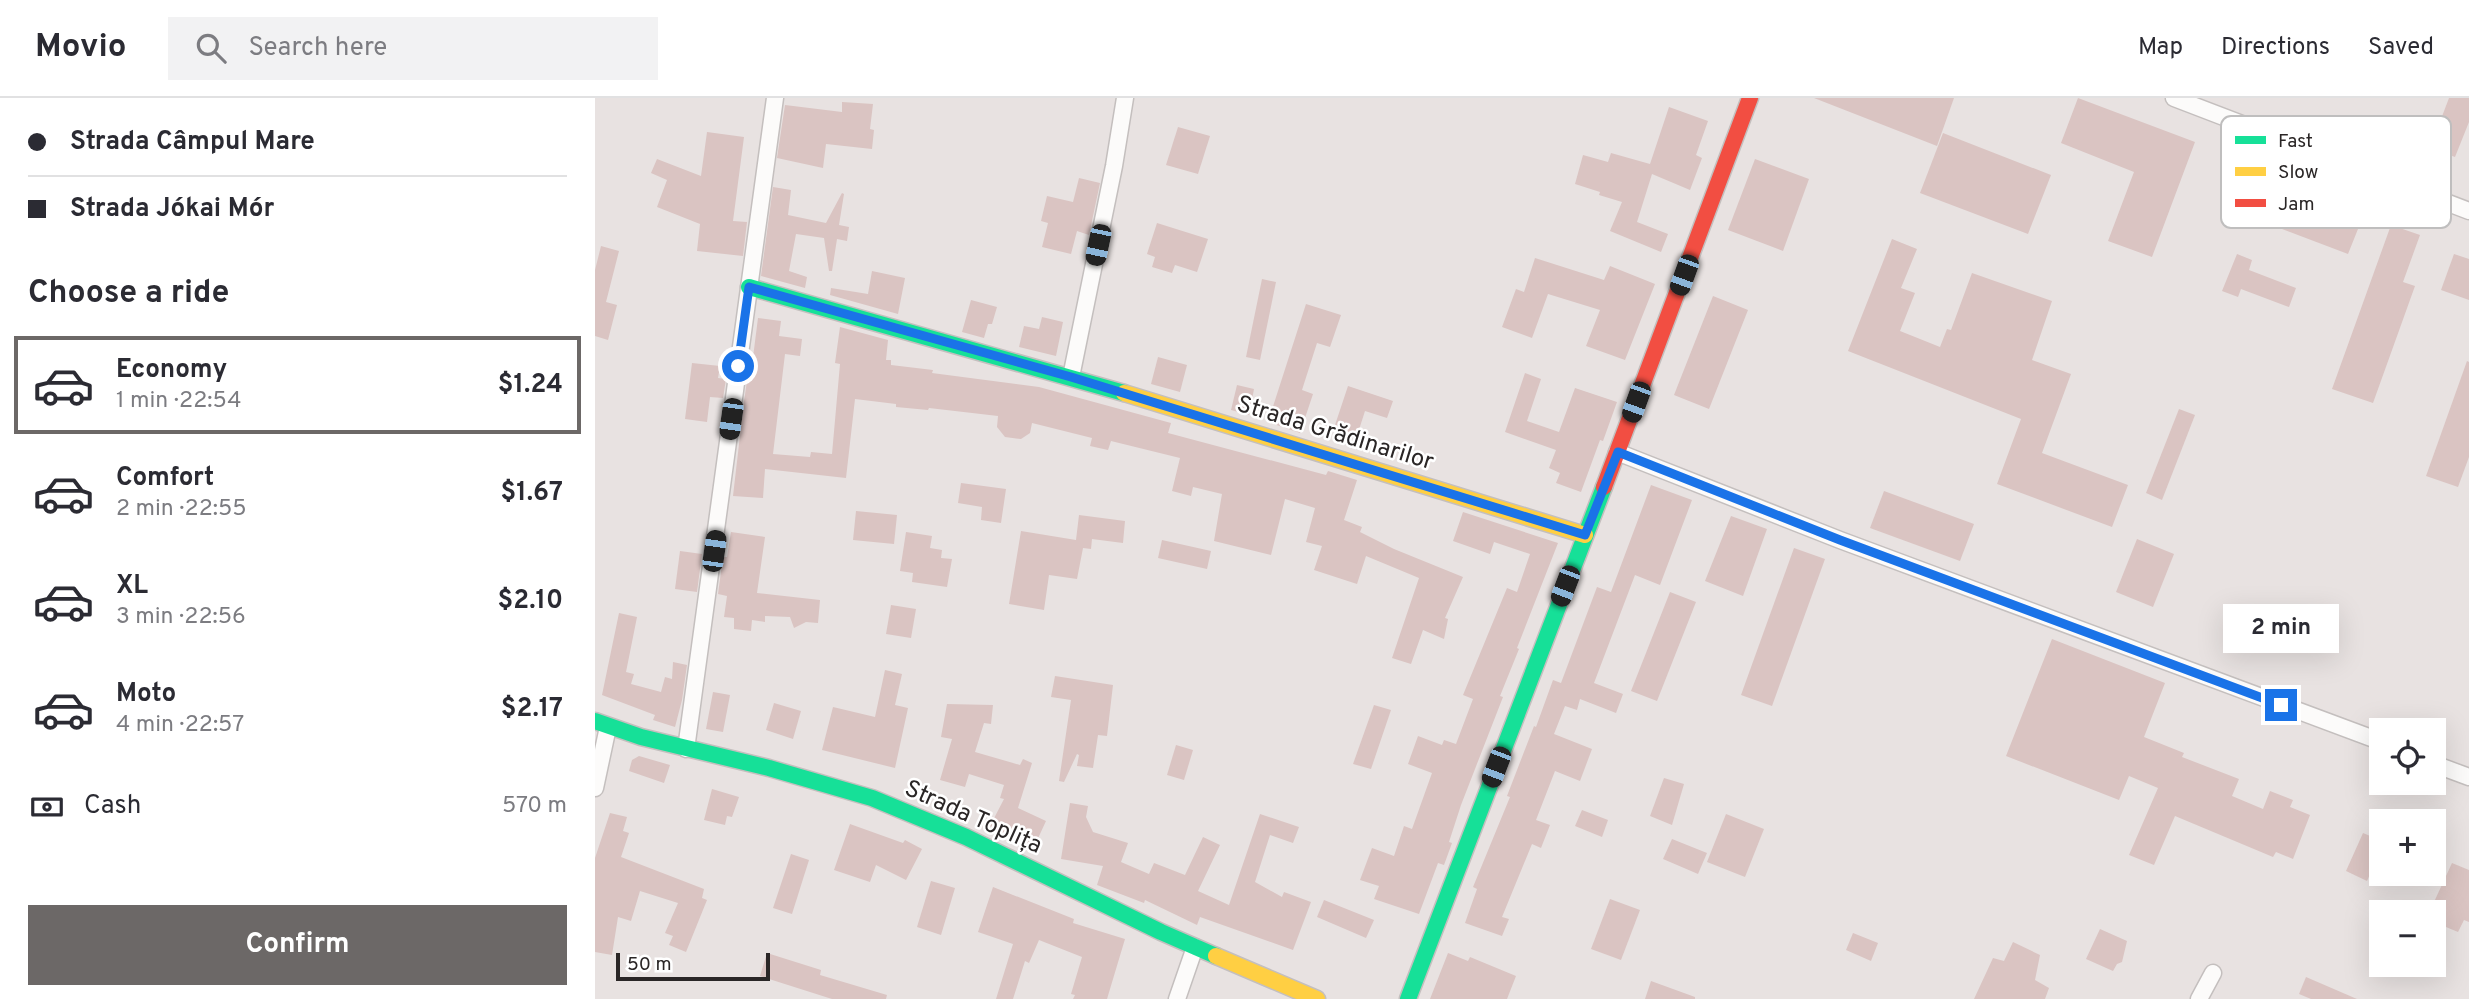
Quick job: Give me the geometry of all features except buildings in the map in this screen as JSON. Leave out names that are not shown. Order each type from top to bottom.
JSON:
[{"type":"street","points":[[687,749],[775,98]]},
{"type":"street","points":[[1071,377],[1114,166],[1125,98]]},
{"type":"street","points":[[1408,999],[1618,452],[1750,98]]},
{"type":"street","points":[[2174,98],[2221,116]]},
{"type":"street","points":[[2451,204],[2469,211]]},
{"type":"street","name":"Strada Grădinarilor","points":[[749,287],[1071,377],[1585,535]]},
{"type":"street","points":[[1618,452],[1840,540],[2369,738]]},
{"type":"street","points":[[595,788],[601,724]]},
{"type":"street","name":"Strada Toplița","points":[[601,724],[687,749],[807,778],[872,798],[966,837],[1195,947],[1317,999]]},
{"type":"street","points":[[2446,768],[2469,777]]},
{"type":"street","points":[[1177,999],[1195,947]]},
{"type":"street","points":[[2199,999],[2213,972]]},
{"type":"traffic: fast","points":[[749,287],[1124,393]]},
{"type":"traffic: fast","points":[[1408,999],[1604,487]]},
{"type":"traffic: fast","points":[[595,721],[641,737],[769,768],[872,798],[966,837],[1216,956]]},
{"type":"traffic: slow","points":[[1124,393],[1585,535]]},
{"type":"traffic: slow","points":[[1216,956],[1317,999]]},
{"type":"traffic: jam","points":[[1604,487],[1750,98]]},
{"type":"route","points":[[738,366],[749,287],[1071,377],[1585,535],[1618,452],[1840,540],[2281,705]]}]
